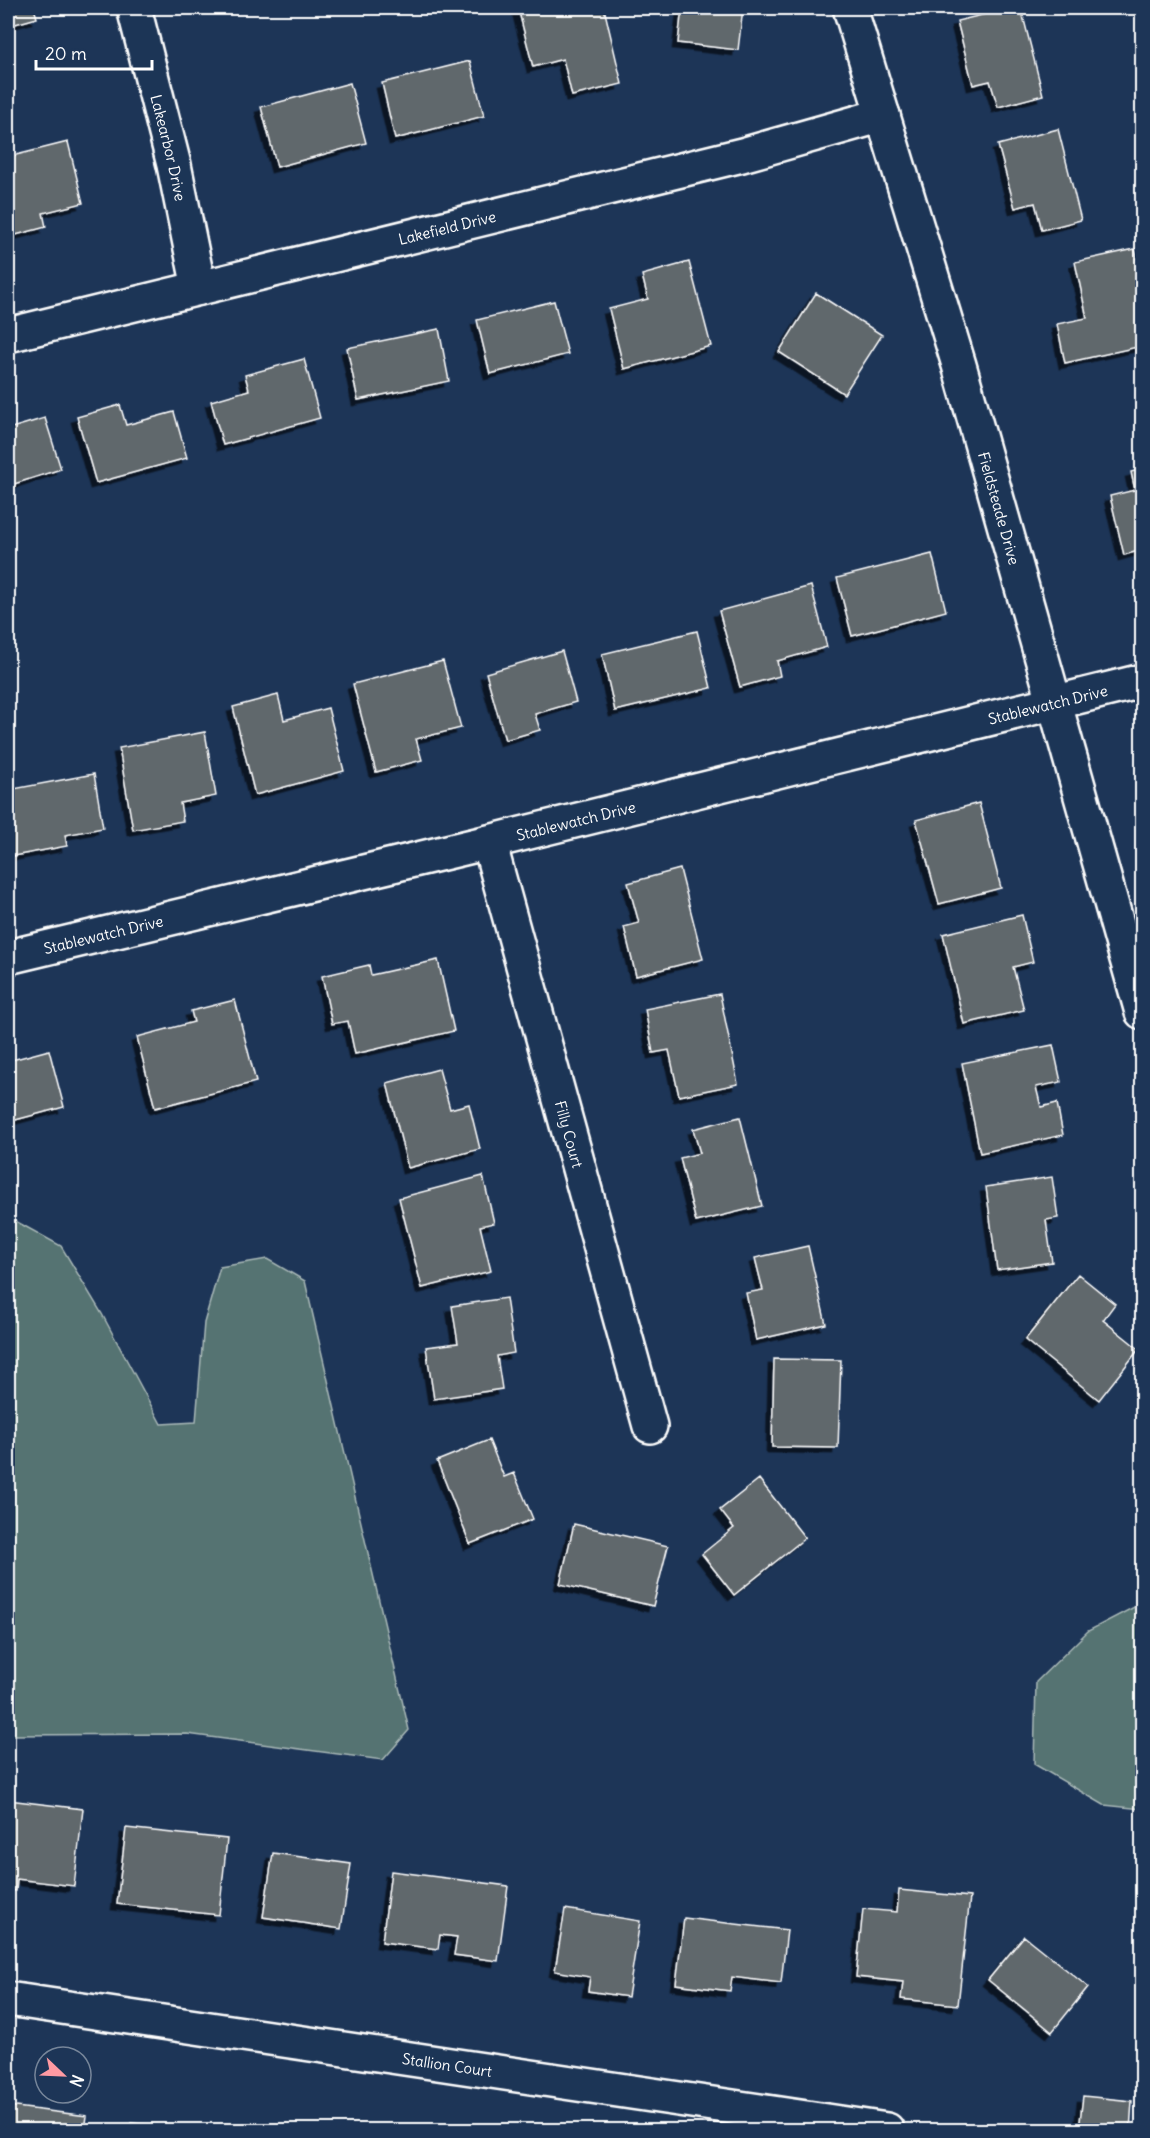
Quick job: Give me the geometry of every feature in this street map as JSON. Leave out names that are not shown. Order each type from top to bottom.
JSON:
[{"type":"street","name":"Lakearbor Drive","points":[[134,8],[174,165],[199,288]]},
{"type":"street","name":"Fieldsteade Drive","points":[[850,8],[959,365],[1143,1012]]},
{"type":"street","name":"Lakefield Drive","points":[[8,335],[742,155],[883,115]]},
{"type":"street","name":"Stablewatch Drive","points":[[8,957],[489,842],[1054,701],[1143,681]]},
{"type":"street","name":"Filly Court","points":[[489,842],[650,1426]]},
{"type":"street","name":"Stallion Court","points":[[8,1999],[887,2130]]},
{"type":"green space","points":[[8,1217],[61,1246],[102,1314],[161,1424],[196,1422],[204,1323],[220,1267],[267,1259],[305,1281],[409,1730],[383,1760],[187,1734],[8,1735]]},
{"type":"green space","points":[[1142,1603],[1142,1809],[1104,1805],[1034,1764],[1036,1682],[1088,1631]]},
{"type":"building","points":[[8,8],[34,8],[37,18],[8,26]]},
{"type":"building","points":[[518,8],[604,8],[622,84],[572,96],[563,59],[533,67]]},
{"type":"building","points":[[682,8],[743,8],[738,50],[678,43]]},
{"type":"building","points":[[1011,8],[1021,8],[1043,95],[998,107],[990,81],[973,85],[957,21]]},
{"type":"building","points":[[470,61],[484,116],[395,139],[382,83]]},
{"type":"building","points":[[350,83],[366,143],[277,167],[261,107]]},
{"type":"building","points":[[1058,129],[1081,220],[1042,230],[1035,203],[1015,208],[998,145]]},
{"type":"building","points":[[68,142],[83,203],[43,213],[46,227],[8,237],[8,157]]},
{"type":"building","points":[[1135,249],[1142,285],[1142,346],[1065,363],[1057,324],[1087,318],[1075,262]]},
{"type":"building","points":[[689,262],[711,346],[624,369],[609,309],[648,299],[642,275]]},
{"type":"building","points":[[816,293],[882,335],[844,394],[779,352]]},
{"type":"building","points":[[554,301],[568,354],[490,374],[477,320]]},
{"type":"building","points":[[439,329],[449,381],[358,400],[347,348]]},
{"type":"building","points":[[304,359],[320,418],[223,445],[211,401],[249,390],[245,375]]},
{"type":"building","points":[[120,405],[126,425],[174,412],[187,458],[96,483],[77,417]]},
{"type":"building","points":[[45,418],[61,469],[8,486],[8,429]]},
{"type":"building","points":[[1142,469],[1142,550],[1124,555],[1110,496],[1135,490],[1131,472]]},
{"type":"building","points":[[932,554],[946,611],[852,636],[837,578]]},
{"type":"building","points":[[811,586],[827,647],[777,661],[780,676],[740,687],[719,611]]},
{"type":"building","points":[[697,631],[711,688],[615,711],[602,654]]},
{"type":"building","points":[[562,651],[576,702],[535,714],[540,730],[505,740],[486,673]]},
{"type":"building","points":[[443,661],[461,728],[416,739],[422,760],[376,772],[353,684]]},
{"type":"building","points":[[278,695],[284,720],[328,708],[344,771],[255,795],[233,707]]},
{"type":"building","points":[[205,732],[216,796],[180,803],[183,821],[133,830],[119,748]]},
{"type":"building","points":[[94,774],[103,828],[65,835],[67,846],[8,857],[8,790]]},
{"type":"building","points":[[979,803],[1001,888],[939,904],[916,820]]},
{"type":"building","points":[[680,869],[703,959],[636,976],[624,927],[639,923],[628,883]]},
{"type":"building","points":[[1022,915],[1033,962],[1013,967],[1024,1010],[964,1024],[943,934]]},
{"type":"building","points":[[438,960],[454,1031],[355,1054],[348,1021],[332,1024],[322,976],[369,965],[371,975]]},
{"type":"building","points":[[720,994],[738,1084],[679,1096],[669,1050],[653,1053],[645,1009]]},
{"type":"building","points":[[235,1000],[256,1082],[155,1108],[137,1037],[194,1022],[191,1011]]},
{"type":"building","points":[[1053,1045],[1061,1082],[1036,1087],[1041,1107],[1057,1103],[1063,1135],[980,1153],[962,1063]]},
{"type":"building","points":[[49,1050],[64,1107],[8,1122],[8,1061]]},
{"type":"building","points":[[439,1069],[450,1109],[469,1104],[480,1149],[408,1168],[387,1083]]},
{"type":"building","points":[[740,1117],[762,1206],[696,1222],[680,1158],[700,1153],[693,1129]]},
{"type":"building","points":[[483,1176],[494,1223],[480,1226],[491,1271],[422,1288],[399,1198]]},
{"type":"building","points":[[1052,1177],[1058,1218],[1046,1220],[1052,1262],[997,1270],[986,1187]]},
{"type":"building","points":[[808,1246],[826,1324],[756,1340],[746,1293],[763,1290],[755,1258]]},
{"type":"building","points":[[1078,1274],[1115,1304],[1103,1320],[1139,1349],[1099,1400],[1025,1340]]},
{"type":"building","points":[[506,1298],[514,1353],[497,1356],[502,1389],[434,1399],[426,1347],[458,1343],[452,1306]]},
{"type":"building","points":[[774,1359],[841,1360],[838,1448],[772,1447]]},
{"type":"building","points":[[489,1440],[504,1477],[514,1473],[533,1519],[470,1544],[437,1461]]},
{"type":"building","points":[[759,1479],[805,1538],[734,1595],[702,1554],[734,1528],[720,1510]]},
{"type":"building","points":[[574,1524],[668,1546],[653,1606],[560,1584]]},
{"type":"building","points":[[8,1800],[83,1809],[74,1886],[17,1879],[16,1891],[8,1890]]},
{"type":"building","points":[[126,1828],[227,1839],[219,1915],[117,1904]]},
{"type":"building","points":[[273,1853],[351,1864],[341,1929],[263,1917]]},
{"type":"building","points":[[391,1871],[508,1886],[498,1961],[454,1955],[457,1937],[440,1935],[438,1949],[382,1942]]},
{"type":"building","points":[[899,1890],[970,1897],[958,2005],[901,1999],[903,1982],[856,1977],[863,1909],[897,1912]]},
{"type":"building","points":[[565,1909],[640,1921],[628,1997],[588,1991],[590,1977],[555,1971]]},
{"type":"building","points":[[684,1918],[787,1930],[781,1983],[732,1977],[730,1991],[676,1984]]},
{"type":"building","points":[[1024,1936],[1088,1987],[1052,2032],[988,1980]]},
{"type":"building","points":[[1083,2096],[1132,2101],[1130,2130],[1079,2130]]},
{"type":"building","points":[[8,2106],[87,2116],[85,2130],[8,2130]]},
{"type":"building","points":[[131,2123],[202,2130],[130,2130]]}]
